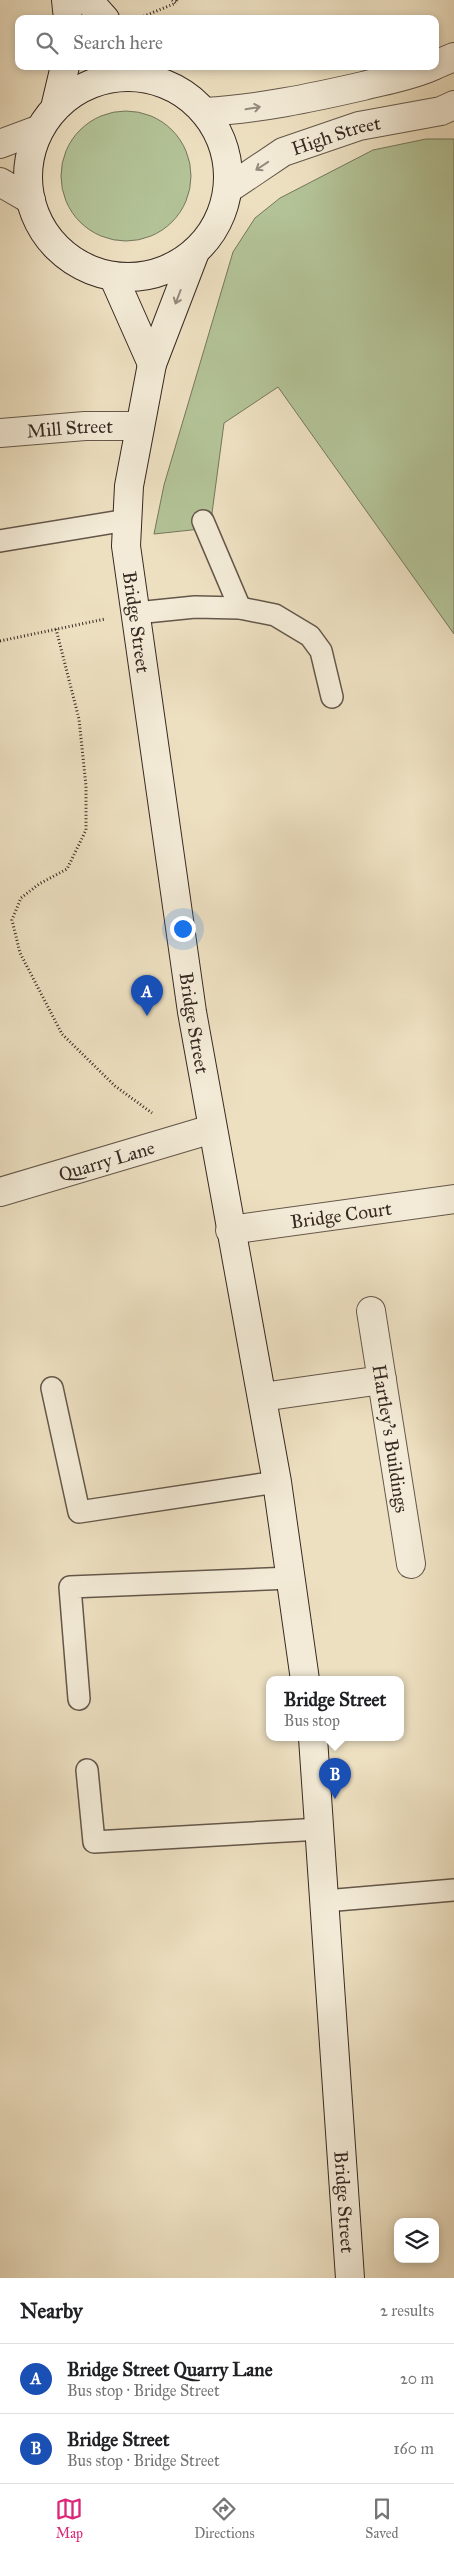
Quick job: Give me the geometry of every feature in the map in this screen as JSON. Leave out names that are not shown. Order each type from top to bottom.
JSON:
[{"type":"main road","points":[[66,0],[68,15]]},
{"type":"main road","points":[[88,0],[101,15]]},
{"type":"main road","points":[[439,63],[454,56]]},
{"type":"main road","points":[[439,67],[454,65]]},
{"type":"main road","points":[[0,144],[48,119],[68,96],[84,86],[139,72],[168,84],[191,98],[204,112],[222,139],[228,164],[228,189],[219,220],[195,252],[163,271],[138,276],[113,276],[88,268],[66,255],[46,233],[38,221],[31,200],[28,175],[31,151],[48,119],[64,70]]},
{"type":"main road","points":[[204,112],[243,110],[332,93],[421,70]]},
{"type":"main road","name":"High Street","points":[[228,189],[283,152],[359,126],[450,110]]},
{"type":"main road","points":[[0,182],[31,200]]},
{"type":"main road","name":"Bridge Street","points":[[195,252],[152,364],[129,486],[126,546],[192,1012],[277,1482],[305,1676]]},
{"type":"main road","points":[[113,276],[152,364]]},
{"type":"main road","name":"Mill Street","points":[[0,433],[85,426],[140,426]]},
{"type":"main road","name":"Quarry Lane","points":[[0,1192],[212,1129]]},
{"type":"main road","name":"Bridge Court","points":[[230,1230],[454,1198]]},
{"type":"main road","name":"Hartley's Buildings","points":[[371,1311],[411,1564]]},
{"type":"main road","points":[[262,1397],[382,1380]]},
{"type":"main road","name":"Bridge Street","points":[[314,1741],[350,2278]]},
{"type":"lane","points":[[0,540],[128,520]]},
{"type":"lane","points":[[203,521],[240,608]]},
{"type":"lane","points":[[136,612],[195,607],[240,608],[275,615],[310,636],[321,651],[332,697]]},
{"type":"lane","points":[[52,1388],[79,1512],[277,1482]]},
{"type":"lane","points":[[79,1699],[70,1587],[291,1578]]},
{"type":"lane","points":[[87,1770],[94,1842],[321,1829]]},
{"type":"lane","points":[[325,1901],[454,1890]]},
{"type":"path","points":[[172,0],[176,2]]},
{"type":"path","points":[[146,15],[176,2]]},
{"type":"path","points":[[0,641],[136,612]]},
{"type":"path","points":[[56,629],[79,719],[86,786],[86,830],[67,869],[39,884],[21,898],[12,920],[20,953],[62,1034],[115,1086],[184,1138]]},
{"type":"green space","points":[[126,111],[139,112],[151,116],[172,130],[186,151],[190,163],[190,189],[186,201],[172,222],[151,236],[139,240],[126,241],[113,240],[101,236],[80,222],[66,201],[62,189],[61,176],[62,163],[66,151],[80,130],[101,116],[113,112]]},
{"type":"green space","points":[[426,139],[454,139],[454,634],[278,387],[224,423],[210,528],[154,534],[164,485],[233,252],[255,218],[280,198],[373,150]]},
{"type":"place","name":"Bridge Street Quarry Lane","points":[[147,1016]]},
{"type":"place","name":"Bridge Street","points":[[335,1799]]}]
